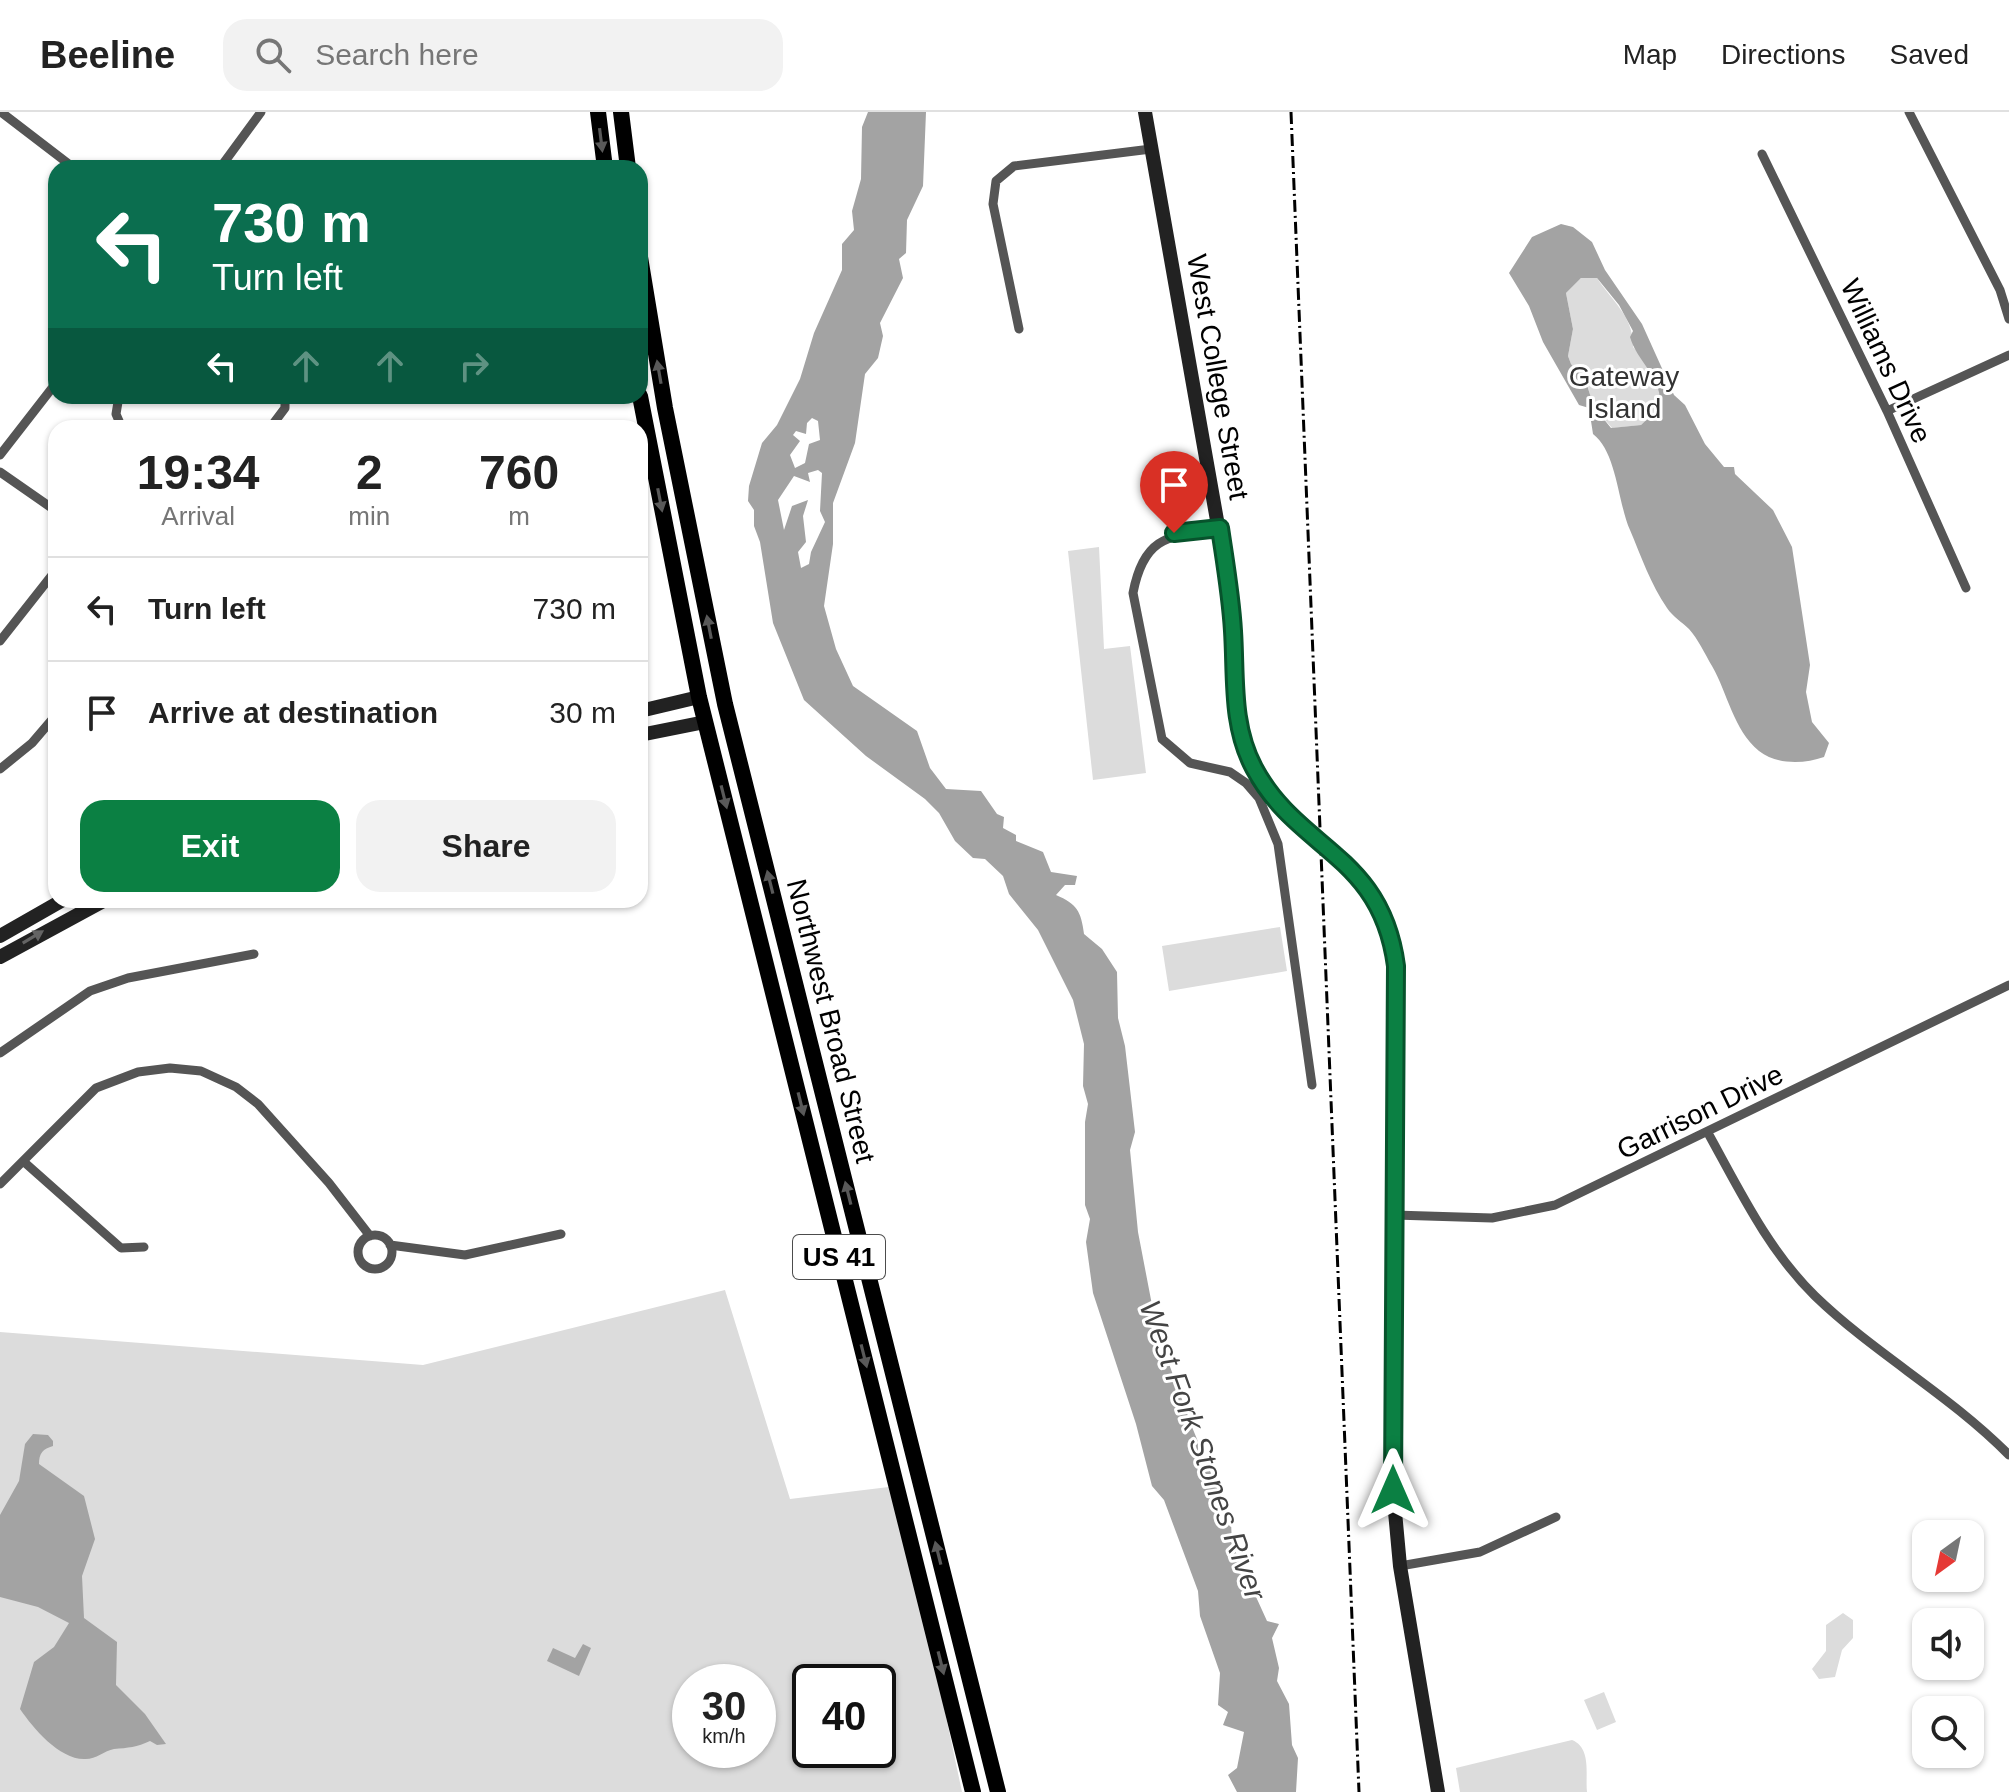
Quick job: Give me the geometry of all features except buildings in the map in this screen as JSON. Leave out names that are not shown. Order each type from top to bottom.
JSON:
[{"type":"main road","points":[[598,112],[604,160]]},
{"type":"main road","points":[[621,112],[627,160]]},
{"type":"main road","name":"Northwest Broad Street","points":[[648,305],[665,408],[725,704],[998,1792]]},
{"type":"main road","points":[[641,404],[665,408]]},
{"type":"main road","name":"Northwest Broad Street","points":[[648,439],[705,722],[973,1792]]},
{"type":"main road","points":[[699,697],[725,704]]},
{"type":"main road","points":[[705,722],[725,704]]},
{"type":"main road","points":[[766,963],[789,958]]},
{"type":"main road","points":[[788,1051],[811,1047]]},
{"type":"main road","points":[[817,1170],[840,1164]]},
{"type":"main road","points":[[897,1486],[920,1480]]},
{"type":"main road","points":[[928,1612],[952,1607]]},
{"type":"street","points":[[1,112],[64,160]]},
{"type":"street","points":[[226,160],[261,112]]},
{"type":"street","name":"West College Street","points":[[1145,112],[1220,528],[1230,594],[1236,716],[1243,744],[1270,792],[1370,890],[1391,933],[1396,966],[1393,1490],[1400,1566],[1438,1792]]},
{"type":"street","points":[[1909,112],[2000,290],[2009,319]]},
{"type":"street","points":[[1019,329],[993,204],[996,181],[1014,166],[1151,149]]},
{"type":"street","name":"Williams Drive","points":[[1762,154],[1887,411],[1966,588]]},
{"type":"street","points":[[1887,411],[2009,355]]},
{"type":"street","points":[[0,455],[48,393]]},
{"type":"street","points":[[0,472],[48,505]]},
{"type":"street","points":[[1220,528],[1174,533],[1155,547],[1137,572],[1133,593],[1162,739],[1190,763],[1230,772],[1246,783],[1259,798],[1278,844],[1312,1085]]},
{"type":"street","points":[[0,641],[48,580]]},
{"type":"street","points":[[648,709],[699,697]]},
{"type":"street","points":[[648,733],[705,722]]},
{"type":"street","points":[[0,769],[32,743],[48,724]]},
{"type":"street","points":[[0,936],[49,908]]},
{"type":"street","points":[[0,957],[90,908]]},
{"type":"street","points":[[0,1053],[90,991],[128,978],[254,954]]},
{"type":"street","name":"Garrison Drive","points":[[1394,1215],[1492,1218],[1555,1205],[2009,985]]},
{"type":"street","points":[[0,1184],[96,1088],[138,1072],[170,1068],[201,1071],[236,1087],[258,1104],[329,1183],[370,1236]]},
{"type":"street","points":[[1708,1133],[1751,1213],[1814,1295],[1952,1403],[2009,1455]]},
{"type":"street","points":[[23,1161],[121,1248],[144,1247]]},
{"type":"street","points":[[390,1245],[391,1256],[386,1265],[369,1268],[361,1262],[357,1251],[362,1241],[370,1236],[382,1237],[390,1245],[465,1255],[561,1234]]},
{"type":"street","points":[[1400,1566],[1480,1552],[1556,1517]]},
{"type":"green space","name":"Gateway Island","points":[[1581,278],[1597,278],[1621,310],[1630,327],[1633,347],[1657,382],[1661,407],[1641,425],[1612,428],[1594,407],[1585,379],[1571,364],[1568,356],[1573,329],[1566,293]]},
{"type":"green space","points":[[1099,547],[1104,649],[1130,646],[1146,773],[1093,780],[1068,551]]},
{"type":"green space","points":[[1280,927],[1287,971],[1169,991],[1162,946]]},
{"type":"green space","points":[[725,1290],[790,1499],[897,1486],[962,1792],[0,1792],[0,1332],[423,1365]]},
{"type":"green space","points":[[1843,1613],[1853,1620],[1853,1638],[1842,1650],[1835,1677],[1819,1679],[1812,1669],[1826,1651],[1826,1625]]},
{"type":"green space","points":[[1604,1692],[1616,1722],[1597,1730],[1584,1700]]},
{"type":"green space","points":[[1572,1740],[1585,1756],[1587,1792],[1460,1792],[1456,1768]]},
{"type":"shaded area","points":[[868,112],[926,112],[923,186],[907,220],[906,253],[899,259],[903,278],[880,323],[883,336],[878,358],[865,374],[855,443],[833,503],[833,544],[824,606],[836,649],[853,686],[917,731],[930,768],[946,789],[981,791],[997,814],[1004,817],[1003,828],[1016,835],[1016,841],[1043,852],[1051,872],[1077,876],[1075,885],[1065,885],[1056,895],[1077,909],[1084,934],[1102,949],[1117,972],[1118,1018],[1125,1046],[1135,1132],[1130,1150],[1138,1232],[1157,1331],[1231,1522],[1232,1544],[1267,1621],[1279,1624],[1272,1638],[1279,1668],[1277,1681],[1289,1704],[1292,1745],[1298,1758],[1296,1792],[1237,1792],[1228,1775],[1237,1768],[1244,1732],[1223,1725],[1228,1712],[1218,1705],[1220,1673],[1200,1616],[1198,1591],[1164,1500],[1152,1486],[1136,1424],[1093,1293],[1086,1242],[1090,1219],[1085,1205],[1085,1122],[1088,1104],[1083,1086],[1084,1044],[1073,1000],[1038,930],[1009,894],[1003,876],[985,859],[973,858],[955,841],[939,813],[925,799],[866,756],[804,700],[773,623],[760,542],[754,526],[754,510],[748,501],[749,486],[762,443],[777,425],[800,379],[814,333],[842,270],[842,244],[854,230],[852,211],[861,179],[862,127]],"holes":[[[812,418],[818,421],[820,440],[809,444],[805,463],[795,468],[790,455],[800,441],[793,435],[796,431],[806,434],[807,423]],[[818,470],[822,473],[820,511],[825,522],[811,552],[809,564],[801,568],[798,552],[806,542],[803,516],[808,500],[792,506],[784,530],[778,500],[794,476],[810,482],[808,473]]]},
{"type":"shaded area","points":[[1561,224],[1573,227],[1592,242],[1605,270],[1642,324],[1674,395],[1685,405],[1705,444],[1724,467],[1734,467],[1735,474],[1773,510],[1792,547],[1810,665],[1806,692],[1812,722],[1829,743],[1824,757],[1791,762],[1774,759],[1759,751],[1737,722],[1718,677],[1698,642],[1669,611],[1656,590],[1626,519],[1612,465],[1601,442],[1593,434],[1589,408],[1579,405],[1509,273],[1532,237]],"holes":[[[1581,278],[1597,278],[1619,305],[1633,331],[1630,337],[1633,346],[1658,387],[1660,407],[1641,425],[1611,428],[1594,407],[1585,379],[1568,356],[1573,329],[1566,293]]]},
{"type":"shaded area","points":[[33,1434],[48,1435],[53,1441],[53,1446],[41,1454],[39,1464],[84,1496],[95,1539],[82,1576],[84,1618],[117,1642],[116,1685],[145,1714],[166,1744],[157,1745],[150,1741],[110,1750],[92,1758],[75,1758],[48,1741],[20,1709],[34,1662],[54,1647],[69,1623],[38,1607],[0,1597],[0,1515],[19,1481],[25,1444]]},
{"type":"shaded area","points":[[583,1644],[591,1648],[579,1676],[547,1661],[553,1648],[575,1658]]},
{"type":"railway","points":[[1291,112],[1359,1792]]},
{"type":"route","points":[[1174,533],[1220,528],[1230,594],[1236,716],[1243,744],[1254,769],[1270,792],[1370,890],[1391,933],[1396,966],[1393,1490]]},
{"type":"water label","name":"West Fork Stones River","points":[[1203,1450]]}]
